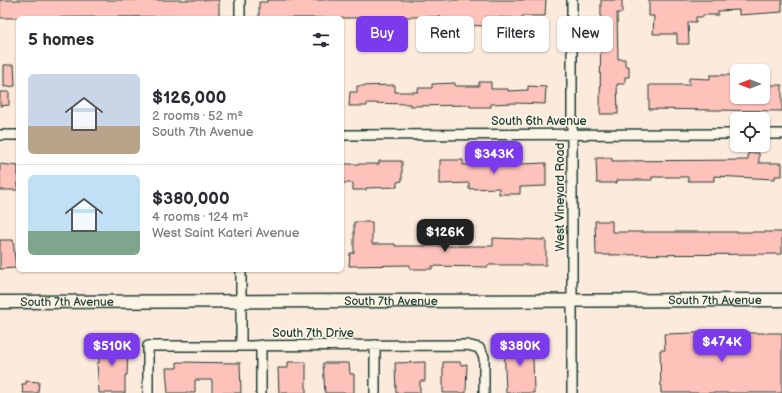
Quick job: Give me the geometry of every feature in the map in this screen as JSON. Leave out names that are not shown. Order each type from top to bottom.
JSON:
[{"type":"main road","name":"South 7th Avenue","points":[[0,302],[242,300],[782,300]]},
{"type":"street","points":[[240,0],[240,16]]},
{"type":"street","name":"West Vineyard Road","points":[[572,0],[572,393]]},
{"type":"street","name":"South 6th Avenue","points":[[344,135],[571,133],[730,134]]},
{"type":"street","points":[[770,134],[782,134]]},
{"type":"street","points":[[0,135],[16,135]]},
{"type":"street","points":[[241,272],[241,346]]},
{"type":"street","points":[[261,345],[261,393]]},
{"type":"street","name":"South 7th Drive","points":[[148,393],[148,346],[261,345],[467,345],[479,348],[484,357],[484,393]]},
{"type":"street","points":[[374,345],[375,393]]},
{"type":"building","points":[[0,0],[219,0],[219,16],[16,16],[16,18],[0,18]]},
{"type":"building","points":[[267,0],[546,0],[545,16],[482,16],[482,26],[474,26],[474,16],[356,16],[356,18],[344,18],[344,16],[259,16],[259,2],[267,2]]},
{"type":"building","points":[[601,0],[622,0],[622,13],[617,13],[618,59],[625,59],[625,66],[629,66],[629,77],[625,77],[625,84],[617,84],[618,114],[600,114],[601,52],[613,52],[613,16],[601,16]]},
{"type":"building","points":[[649,0],[782,0],[782,12],[739,15],[739,10],[718,11],[718,15],[703,15],[703,17],[696,17],[696,22],[688,22],[689,44],[677,44],[677,34],[653,34],[654,16],[649,16]]},
{"type":"building","points":[[4,65],[14,65],[15,86],[4,87]]},
{"type":"building","points":[[710,75],[730,75],[730,104],[770,104],[770,85],[782,85],[782,111],[649,109],[649,85],[689,85],[689,78],[710,79]]},
{"type":"building","points":[[479,82],[491,82],[491,89],[508,89],[508,91],[528,90],[528,86],[546,87],[545,104],[491,104],[491,107],[470,107],[470,105],[410,106],[410,104],[367,103],[367,106],[349,106],[350,92],[357,92],[357,86],[395,85],[395,92],[418,92],[418,88],[432,88],[432,84],[455,83],[455,86],[479,86]]},
{"type":"building","points":[[0,92],[9,92],[9,105],[0,106]]},
{"type":"building","points":[[748,153],[759,153],[759,163],[782,163],[782,176],[775,176],[775,179],[714,176],[714,181],[688,181],[688,177],[652,177],[652,180],[617,180],[617,183],[597,183],[596,158],[612,158],[612,161],[748,160]]},
{"type":"building","points":[[509,159],[520,159],[520,164],[546,163],[546,186],[520,187],[520,194],[499,194],[499,188],[469,189],[469,183],[440,184],[440,160],[463,160],[463,165],[499,164],[499,162],[509,162]]},
{"type":"building","points":[[379,161],[402,161],[402,181],[397,182],[397,187],[353,190],[353,183],[344,183],[344,164],[379,164]]},
{"type":"building","points":[[0,164],[16,166],[16,190],[0,190]]},
{"type":"building","points":[[595,221],[612,221],[612,232],[782,232],[782,254],[596,255]]},
{"type":"building","points":[[354,222],[372,222],[372,244],[395,244],[395,246],[493,246],[493,238],[546,240],[546,265],[488,265],[488,267],[432,266],[432,269],[410,269],[410,265],[349,266],[350,253],[354,253]]},
{"type":"building","points":[[0,240],[13,240],[16,268],[0,269]]},
{"type":"building","points":[[782,333],[782,393],[661,393],[660,350],[665,350],[664,334]]},
{"type":"building","points":[[99,340],[121,340],[120,348],[128,348],[125,393],[99,393],[97,363],[99,363]]},
{"type":"building","points":[[510,340],[534,340],[534,393],[506,393],[504,346],[510,346]]},
{"type":"building","points":[[177,362],[240,363],[241,393],[212,393],[212,380],[195,380],[195,393],[168,393],[166,368],[177,368]]},
{"type":"building","points":[[288,362],[306,362],[306,393],[279,393],[278,368],[288,368]]},
{"type":"building","points":[[425,362],[425,381],[420,381],[420,393],[396,393],[395,363]]},
{"type":"building","points":[[443,362],[460,362],[461,365],[467,364],[466,393],[443,393]]},
{"type":"building","points":[[323,363],[349,363],[350,374],[354,374],[354,393],[325,393]]},
{"type":"building","points":[[26,381],[39,382],[38,393],[23,393],[22,384],[26,384]]}]
